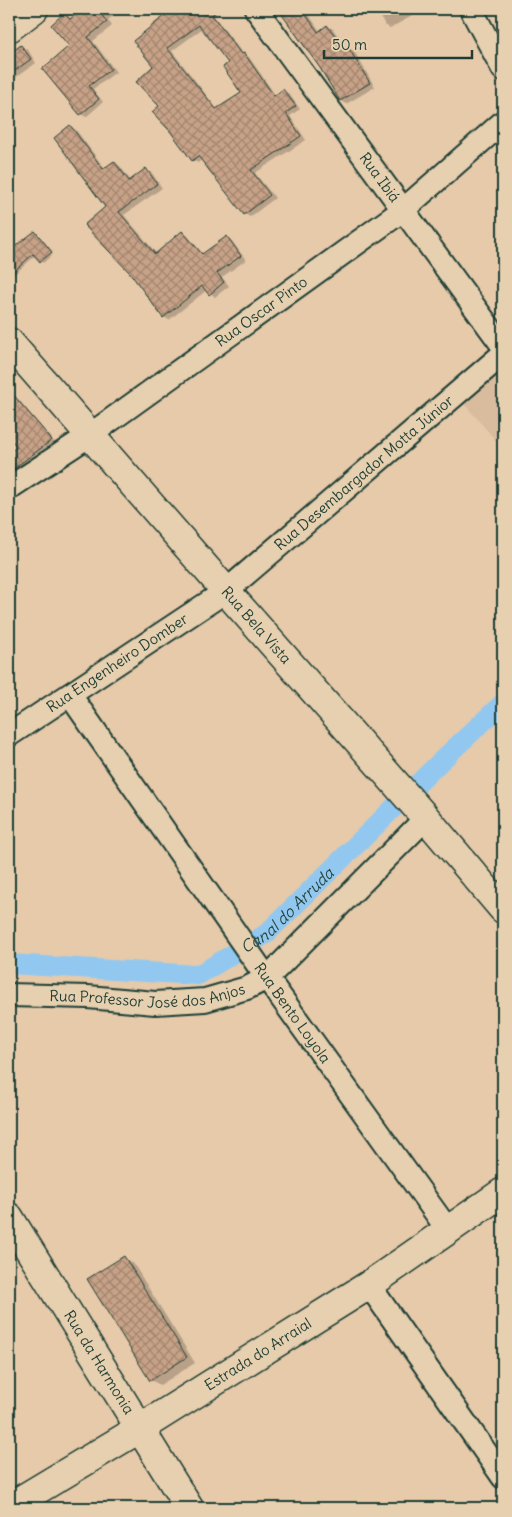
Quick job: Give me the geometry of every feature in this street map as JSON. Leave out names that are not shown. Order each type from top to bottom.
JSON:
[{"type":"main road","points":[[9,28],[34,9]]},
{"type":"main road","name":"Rua Bela Vista","points":[[9,342],[503,909]]},
{"type":"main road","name":"Estrada do Arraial","points":[[9,1508],[369,1285],[503,1192]]},
{"type":"main road","name":"Rua da Harmonia","points":[[9,1217],[189,1508]]},
{"type":"street","name":"Rua Ibiá","points":[[256,9],[503,346]]},
{"type":"street","points":[[471,9],[503,69]]},
{"type":"street","name":"Rua Oscar Pinto","points":[[9,488],[90,435],[403,210],[503,122]]},
{"type":"street","name":"Rua Desembargador Motta Júnior","points":[[226,591],[503,354]]},
{"type":"street","name":"Rua Engenheiro Domber","points":[[9,735],[226,591]]},
{"type":"street","name":"Rua Bento Loyola","points":[[70,695],[238,937],[448,1230]]},
{"type":"street","name":"Rua Professor José dos Anjos","points":[[9,995],[88,997],[155,1003],[205,1000],[247,988],[265,975],[421,813]]},
{"type":"street","points":[[369,1285],[503,1476]]},
{"type":"shaded area","points":[[503,354],[503,449],[456,394]]},
{"type":"building","points":[[83,9],[97,9],[107,22],[88,37],[111,69],[89,86],[99,99],[80,115],[42,69],[69,46],[51,25],[64,13],[70,19]]},
{"type":"building","points":[[173,9],[220,9],[212,15],[241,54],[244,53],[274,96],[283,89],[296,106],[286,113],[301,136],[251,170],[270,195],[244,215],[198,156],[192,161],[170,131],[152,112],[159,106],[136,82],[153,66],[133,41]],"holes":[[[199,25],[228,63],[223,67],[241,93],[216,109],[167,48]]]},
{"type":"building","points":[[278,9],[302,9],[318,32],[327,25],[345,49],[348,47],[370,83],[340,101],[320,68]]},
{"type":"building","points":[[21,45],[31,59],[9,75],[9,54]]},
{"type":"building","points":[[70,125],[103,169],[114,161],[129,181],[146,168],[157,184],[119,212],[155,254],[182,231],[202,254],[227,236],[241,256],[217,273],[224,282],[209,295],[202,286],[163,318],[130,273],[84,225],[105,207],[54,138]]},
{"type":"building","points":[[35,231],[52,252],[40,262],[33,254],[9,276],[9,251]]},
{"type":"building","points":[[9,390],[52,440],[9,472],[9,453],[17,447],[9,437]]},
{"type":"building","points":[[124,1256],[187,1357],[150,1381],[87,1279]]},
{"type":"waterway","name":"Canal do Arruda","points":[[9,964],[198,975],[266,934],[442,760],[503,703]]}]
